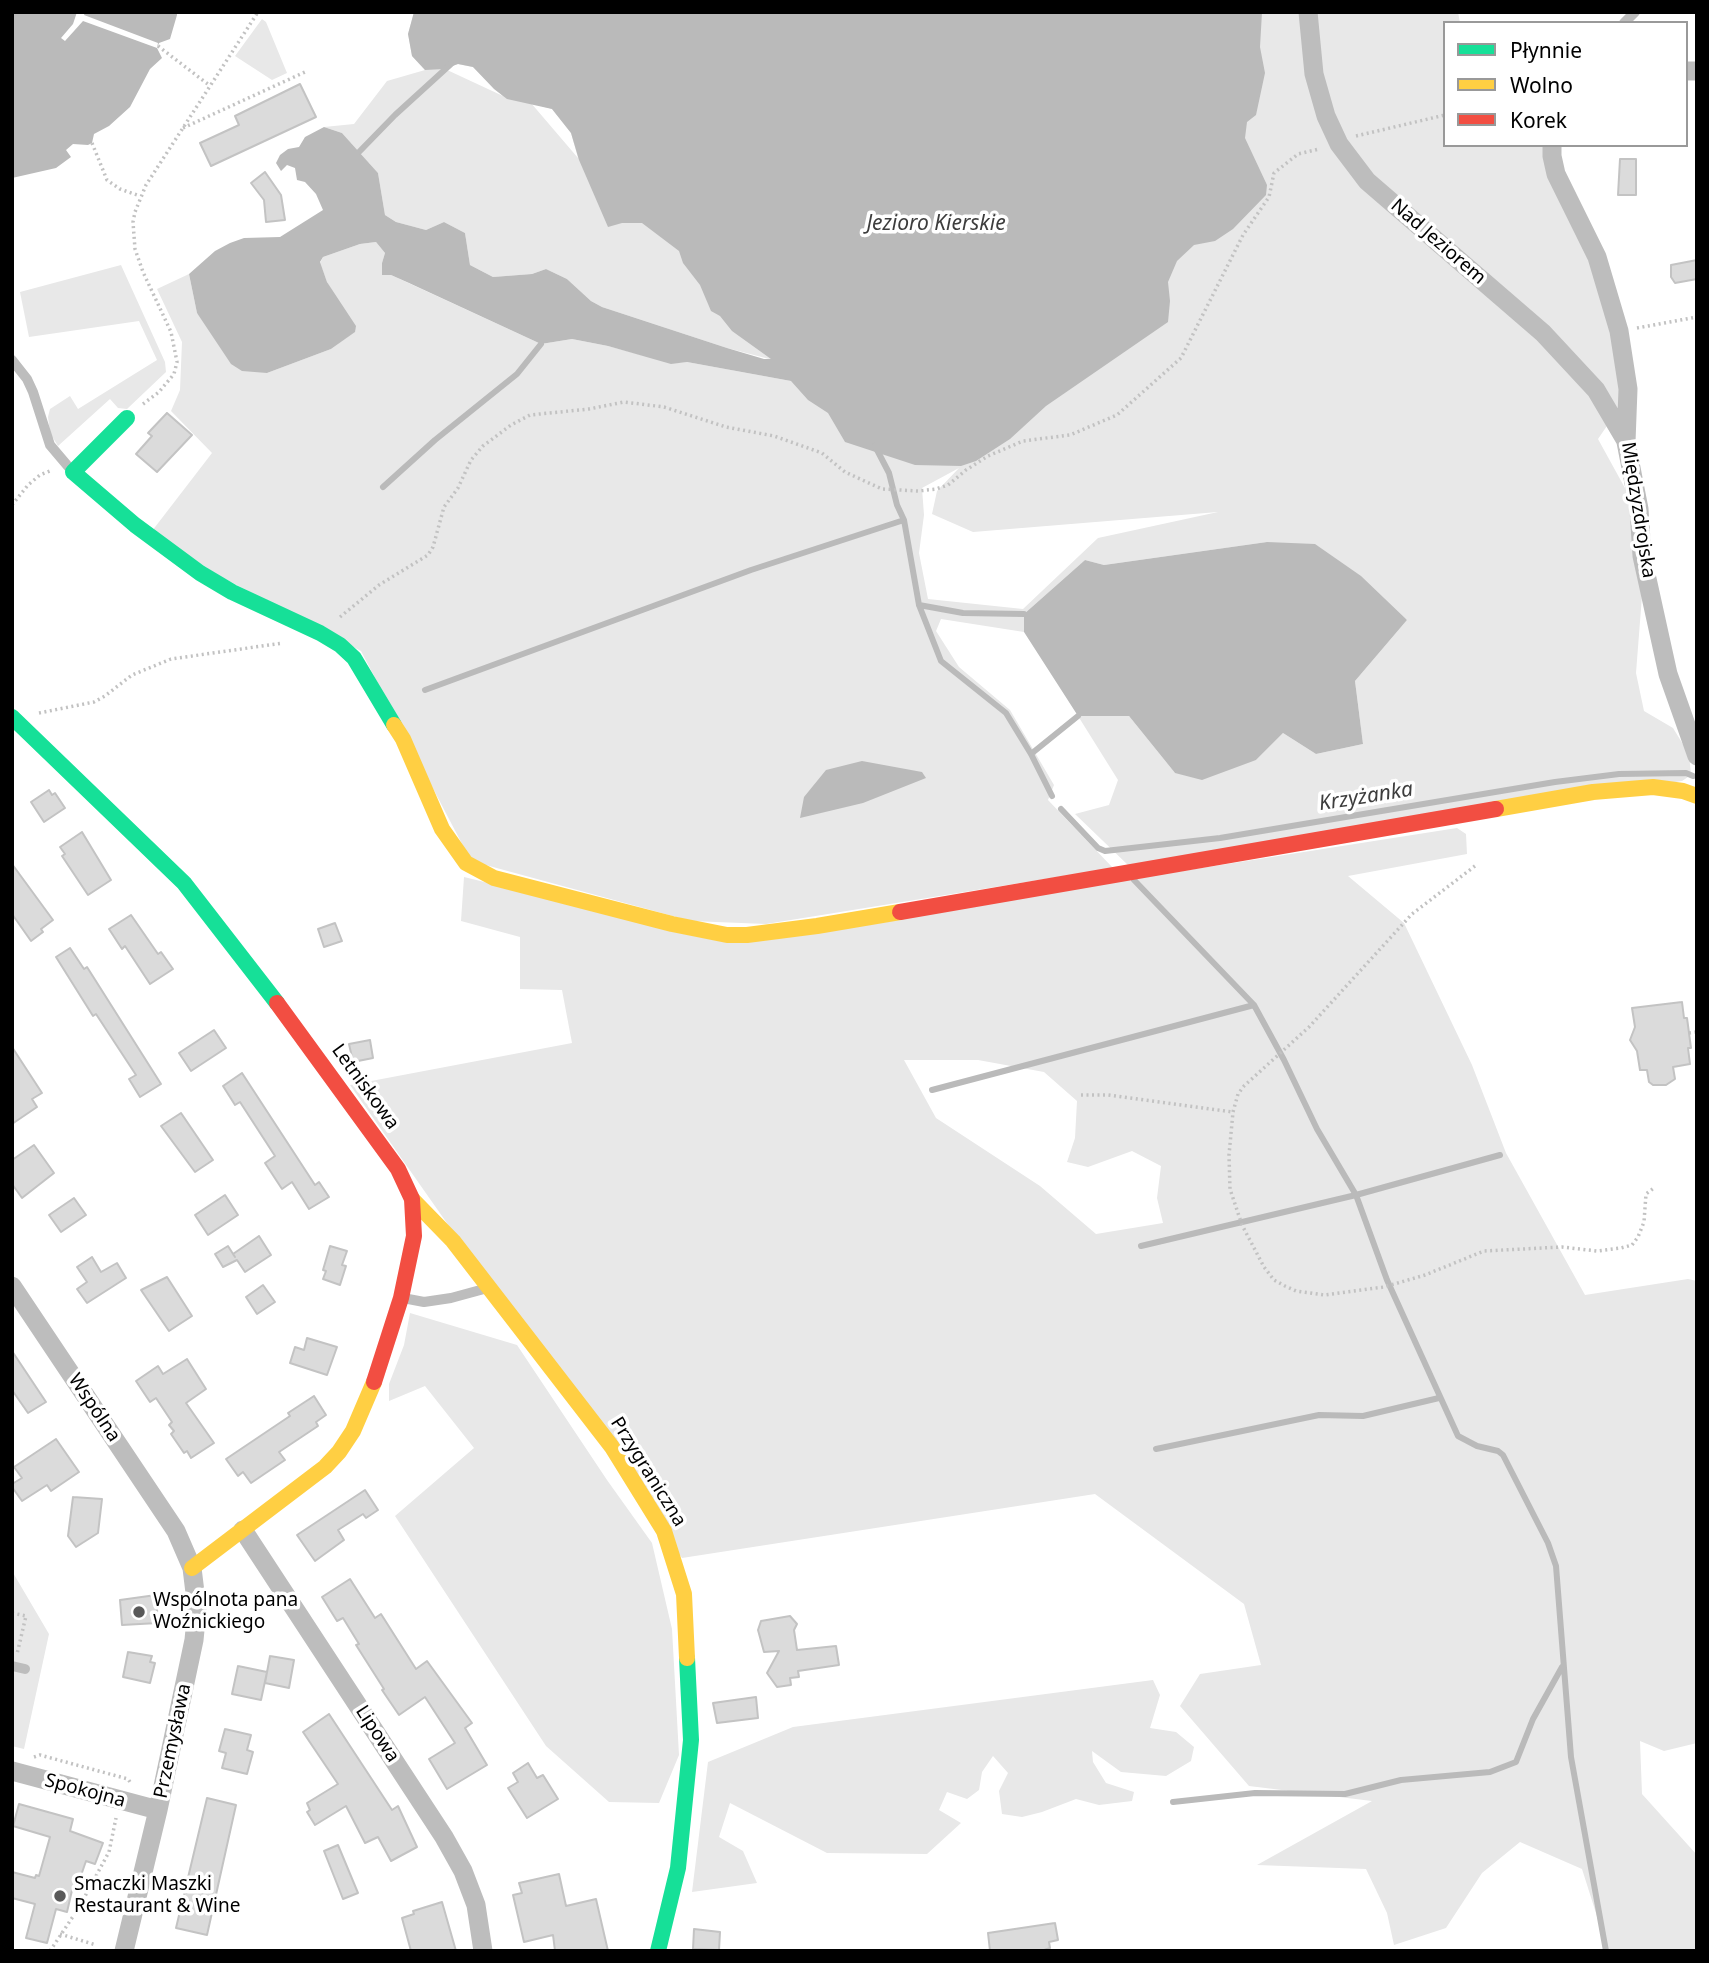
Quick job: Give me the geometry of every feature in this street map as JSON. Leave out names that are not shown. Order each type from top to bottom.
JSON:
[{"type":"street","name":"Nad Jeziorem","points":[[1308,12],[1314,74],[1326,116],[1339,144],[1367,181],[1543,333],[1596,390],[1626,442]]},
{"type":"street","name":"Międzyzdrojska","points":[[1552,147],[1556,174],[1597,257],[1619,331],[1628,388],[1626,442],[1639,509],[1642,556],[1653,596],[1668,674],[1697,755]]},
{"type":"street","points":[[127,418],[73,471],[135,525],[200,573],[232,592],[320,633],[340,645],[354,658],[403,739],[443,828],[466,863],[494,878],[521,886],[672,924],[727,935],[747,935],[817,926],[1593,792],[1653,787],[1684,791],[1697,796]]},
{"type":"street","name":"Letniskowa","points":[[16,720],[184,883],[320,1060],[398,1169],[412,1199],[414,1236],[401,1298],[380,1369],[364,1408],[339,1452],[325,1467],[192,1567]]},
{"type":"street","name":"Przygraniczna","points":[[412,1199],[453,1241],[612,1447],[664,1531],[684,1594],[691,1740],[678,1868],[658,1951]]},
{"type":"street","name":"Wspólna","points":[[12,1286],[176,1531]]},
{"type":"street","name":"Lipowa","points":[[243,1530],[444,1837],[463,1871],[476,1905],[483,1951]]},
{"type":"street","name":"Przemysława","points":[[124,1951],[159,1811],[194,1640],[197,1609],[192,1567],[176,1531]]},
{"type":"street","name":"Spokojna","points":[[12,1771],[159,1811]]},
{"type":"lane","points":[[12,360],[27,379],[33,392],[50,445],[73,471]]},
{"type":"lane","points":[[401,1298],[425,1302],[452,1298],[488,1287]]},
{"type":"lane","points":[[13,1666],[25,1670]]},
{"type":"path","points":[[127,418],[159,392],[174,374],[177,362],[171,332],[135,249],[133,222],[140,196],[258,12]]},
{"type":"path","points":[[158,46],[209,85]]},
{"type":"path","points":[[183,128],[305,72]]},
{"type":"path","points":[[320,633],[379,585],[428,555],[433,547],[444,507],[458,488],[471,460],[483,446],[511,425],[530,415],[589,409],[624,402],[664,407],[726,427],[774,436],[822,453],[845,472],[882,489],[936,489],[948,485],[988,456],[1023,441],[1070,435],[1117,415],[1181,358],[1243,235],[1269,197],[1275,173],[1298,154],[1339,144],[1356,136],[1443,116]]},
{"type":"path","points":[[92,143],[107,180],[120,189],[140,196]]},
{"type":"path","points":[[1628,330],[1697,317]]},
{"type":"path","points":[[12,505],[18,495],[47,471],[73,471]]},
{"type":"path","points":[[16,720],[94,702],[132,675],[171,659],[284,643]]},
{"type":"path","points":[[1475,866],[1412,914],[1309,1027],[1238,1094],[1233,1112],[1230,1189],[1237,1215],[1264,1267],[1274,1280],[1296,1291],[1324,1296],[1399,1283],[1484,1251],[1562,1247],[1597,1251],[1632,1244],[1642,1229],[1646,1194],[1655,1187]]},
{"type":"path","points":[[1689,1033],[1697,1032]]},
{"type":"path","points":[[1081,1094],[1233,1112]]},
{"type":"path","points":[[12,1612],[26,1616],[13,1666]]},
{"type":"path","points":[[50,1951],[109,1853],[117,1813]]},
{"type":"path","points":[[60,1934],[96,1945]]},
{"type":"shaded area","points":[[414,12],[1458,12],[1460,21],[1443,21],[1443,147],[1549,147],[1602,281],[1624,401],[1598,439],[1631,499],[1643,583],[1636,673],[1644,711],[1673,728],[1689,754],[1691,775],[1682,781],[1129,866],[1075,814],[1109,805],[1118,780],[1078,716],[1129,716],[1175,773],[1256,760],[1283,733],[1316,754],[1363,744],[1355,681],[1407,620],[1267,542],[1104,565],[1085,560],[1024,614],[1024,632],[941,619],[936,631],[959,667],[1010,710],[1054,785],[1048,800],[1113,868],[766,924],[691,921],[471,861],[361,651],[216,574],[152,531],[212,453],[171,411],[180,390],[182,342],[157,289],[189,274],[197,313],[267,373],[331,349],[354,332],[327,282],[320,263],[323,257],[360,244],[376,242],[385,253],[382,263],[391,275],[541,344],[572,339],[671,363],[687,362],[791,381],[773,360],[727,348],[602,307],[591,301],[567,279],[546,269],[532,274],[493,277],[470,265],[465,233],[444,222],[426,230],[396,222],[385,215],[378,173],[342,133],[324,127],[354,124],[387,81],[425,70],[412,56],[408,34]],"holes":[[[458,64],[473,67],[503,96],[445,69]],[[531,103],[552,109],[571,133],[578,158]],[[959,468],[937,491],[932,514],[973,532],[1218,512],[1098,538],[1023,609],[928,599],[919,553],[924,515],[922,488]]]},
{"type":"shaded area","points":[[262,19],[266,22],[287,73],[272,80],[235,56]]},
{"type":"shaded area","points":[[121,265],[165,362],[166,372],[127,409],[118,408],[110,399],[58,446],[50,433],[50,409],[70,396],[78,409],[157,360],[139,321],[29,337],[20,292]]},
{"type":"shaded area","points":[[1457,828],[1466,834],[1467,854],[1348,876],[1404,923],[1472,1065],[1506,1153],[1585,1295],[1688,1279],[1697,1281],[1697,1743],[1664,1751],[1640,1741],[1642,1794],[1697,1855],[1697,1951],[1608,1951],[1582,1869],[1520,1842],[1482,1873],[1446,1928],[1394,1945],[1387,1913],[1366,1869],[1257,1865],[1372,1801],[1249,1786],[1180,1706],[1200,1674],[1261,1665],[1244,1604],[1095,1494],[682,1558],[350,1085],[572,1043],[562,990],[520,989],[520,937],[461,921],[464,877],[729,942]],"holes":[[[904,1060],[978,1060],[1044,1072],[1077,1101],[1075,1138],[1067,1162],[1088,1167],[1132,1151],[1161,1166],[1157,1198],[1163,1223],[1096,1234],[1040,1186],[936,1118]]]},
{"type":"shaded area","points":[[410,1313],[517,1345],[652,1543],[672,1629],[679,1755],[659,1803],[609,1802],[546,1746],[395,1516],[474,1448],[425,1386],[389,1401],[389,1384],[404,1345]]},
{"type":"shaded area","points":[[12,1571],[49,1634],[24,1749],[12,1746]]},
{"type":"shaded area","points":[[1153,1680],[1160,1695],[1150,1728],[1176,1732],[1194,1747],[1191,1761],[1166,1776],[1121,1772],[1092,1751],[1093,1762],[1106,1783],[1134,1792],[1132,1801],[1099,1805],[1076,1799],[1022,1817],[1002,1814],[999,1791],[1008,1773],[993,1756],[982,1772],[979,1790],[967,1799],[947,1792],[939,1810],[961,1823],[927,1854],[827,1853],[730,1803],[719,1837],[743,1851],[757,1883],[692,1892],[708,1762],[793,1727]]},
{"type":"water","points":[[12,12],[177,12],[177,15],[170,39],[159,43],[157,48],[162,58],[150,69],[130,107],[109,126],[94,134],[92,143],[73,144],[66,150],[71,157],[56,168],[12,178]]},
{"type":"water","name":"Jezioro Kierskie","points":[[414,12],[1262,12],[1260,47],[1265,73],[1256,115],[1247,122],[1245,138],[1267,185],[1266,195],[1233,229],[1215,241],[1194,245],[1177,261],[1168,282],[1168,322],[1046,406],[1010,439],[976,461],[961,466],[915,465],[845,442],[828,413],[808,400],[791,381],[687,362],[671,364],[572,339],[541,344],[391,275],[382,275],[385,253],[376,242],[360,244],[323,257],[320,262],[327,282],[356,326],[355,332],[331,349],[267,373],[242,371],[231,364],[197,313],[189,274],[215,251],[230,243],[244,238],[280,237],[323,210],[316,194],[305,182],[297,180],[295,168],[287,165],[281,171],[276,163],[280,155],[288,149],[299,147],[305,137],[324,127],[342,133],[378,173],[385,215],[396,222],[426,230],[444,222],[465,233],[470,265],[493,277],[532,274],[546,269],[567,279],[591,301],[602,307],[727,348],[771,359],[732,331],[720,316],[711,311],[700,285],[683,263],[679,251],[642,223],[622,223],[608,227],[579,160],[571,133],[552,109],[507,99],[473,67],[458,64],[444,69],[425,70],[412,56],[408,34]]},
{"type":"water","points":[[1267,542],[1315,544],[1361,576],[1407,620],[1355,681],[1363,744],[1316,754],[1283,733],[1256,760],[1202,780],[1175,773],[1129,716],[1078,716],[1024,632],[1024,614],[1085,560],[1104,565]]},
{"type":"water","points":[[862,761],[922,772],[926,778],[863,803],[800,818],[804,797],[826,770]]},
{"type":"pier","points":[[77,12],[85,12],[84,15],[158,43],[157,48],[83,21],[65,41],[61,38],[73,24]]},
{"type":"building","points":[[300,84],[316,117],[211,166],[200,143],[239,125],[235,116]]},
{"type":"building","points":[[1620,159],[1636,159],[1636,195],[1618,195]]},
{"type":"building","points":[[265,172],[281,195],[285,220],[266,222],[264,200],[251,183]]},
{"type":"building","points":[[1697,260],[1697,279],[1675,283],[1671,277],[1671,265]]},
{"type":"building","points":[[167,413],[192,435],[157,472],[136,454],[152,436],[148,433]]},
{"type":"building","points":[[49,790],[52,795],[55,793],[65,808],[44,822],[31,802]]},
{"type":"building","points":[[82,832],[111,880],[88,895],[62,856],[65,854],[60,847]]},
{"type":"building","points":[[12,864],[53,920],[31,941],[12,914]]},
{"type":"building","points":[[131,915],[158,954],[161,952],[173,969],[150,984],[125,946],[122,949],[109,929]]},
{"type":"building","points":[[335,923],[342,941],[324,947],[318,929]]},
{"type":"building","points":[[70,948],[84,969],[87,967],[161,1084],[140,1097],[129,1079],[136,1075],[96,1014],[93,1016],[56,957]]},
{"type":"building","points":[[1682,1002],[1691,1048],[1688,1048],[1690,1064],[1673,1067],[1675,1079],[1666,1085],[1653,1085],[1649,1082],[1647,1070],[1640,1070],[1637,1051],[1630,1040],[1635,1027],[1632,1008]]},
{"type":"building","points":[[214,1030],[226,1048],[191,1071],[179,1053]]},
{"type":"building","points":[[370,1040],[373,1058],[353,1062],[349,1044]]},
{"type":"building","points":[[12,1047],[42,1093],[32,1099],[37,1107],[12,1124]]},
{"type":"building","points":[[242,1073],[315,1185],[319,1182],[329,1197],[309,1209],[292,1182],[282,1189],[265,1163],[275,1156],[240,1102],[235,1105],[223,1086]]},
{"type":"building","points":[[181,1113],[213,1160],[195,1172],[161,1126]]},
{"type":"building","points":[[34,1145],[54,1173],[22,1198],[12,1184],[12,1160]]},
{"type":"building","points":[[225,1195],[238,1215],[208,1235],[195,1215]]},
{"type":"building","points":[[74,1198],[86,1215],[61,1232],[49,1215]]},
{"type":"building","points":[[259,1236],[271,1255],[245,1272],[237,1260],[223,1267],[215,1254],[228,1246],[233,1254]]},
{"type":"building","points":[[330,1246],[347,1251],[340,1285],[323,1279]]},
{"type":"building","points":[[92,1257],[101,1272],[117,1263],[126,1278],[87,1303],[77,1289],[87,1282],[77,1267]]},
{"type":"building","points":[[167,1277],[192,1316],[169,1331],[141,1290]]},
{"type":"building","points":[[263,1285],[275,1302],[257,1314],[246,1297]]},
{"type":"building","points":[[307,1338],[337,1347],[327,1375],[290,1363],[295,1347],[304,1350]]},
{"type":"building","points":[[12,1351],[46,1402],[28,1413],[12,1390]]},
{"type":"building","points":[[187,1359],[206,1389],[186,1403],[214,1443],[191,1458],[187,1451],[184,1453],[171,1434],[174,1431],[169,1425],[172,1422],[156,1398],[150,1402],[136,1381],[158,1366],[163,1374]]},
{"type":"building","points":[[314,1396],[326,1415],[316,1422],[318,1426],[279,1452],[285,1460],[251,1483],[243,1472],[238,1476],[226,1459],[290,1416],[288,1413]]},
{"type":"building","points":[[56,1439],[79,1472],[51,1491],[47,1485],[22,1501],[12,1487],[12,1484],[22,1478],[14,1467]]},
{"type":"building","points":[[365,1490],[378,1510],[366,1518],[363,1514],[338,1530],[344,1540],[315,1561],[297,1535]]},
{"type":"building","points":[[73,1497],[102,1499],[98,1533],[76,1547],[68,1536]]},
{"type":"building","points":[[350,1579],[375,1618],[381,1614],[416,1669],[427,1661],[472,1723],[465,1728],[487,1765],[447,1789],[429,1759],[455,1743],[425,1697],[399,1715],[356,1645],[359,1644],[343,1618],[337,1621],[322,1597]]},
{"type":"building","name":"Wspólnota pana Woźnickiego","points":[[156,1595],[158,1623],[122,1625],[120,1600]]},
{"type":"building","points":[[790,1616],[797,1624],[794,1630],[797,1650],[836,1646],[839,1665],[798,1671],[799,1677],[790,1678],[791,1685],[777,1687],[767,1673],[779,1651],[764,1652],[758,1630],[761,1621]]},
{"type":"building","points":[[128,1652],[152,1656],[150,1662],[155,1663],[150,1683],[123,1677]]},
{"type":"building","points":[[270,1656],[294,1660],[289,1688],[265,1683]]},
{"type":"building","points":[[238,1666],[267,1672],[261,1700],[232,1694]]},
{"type":"building","points":[[756,1697],[758,1718],[717,1723],[713,1703]]},
{"type":"building","points":[[329,1714],[392,1810],[398,1806],[417,1847],[391,1861],[378,1837],[365,1843],[346,1806],[315,1825],[307,1812],[310,1810],[307,1803],[338,1784],[303,1732]]},
{"type":"building","points":[[225,1729],[251,1735],[247,1750],[253,1752],[247,1774],[222,1768],[226,1753],[219,1751]]},
{"type":"building","points":[[528,1763],[537,1778],[543,1775],[558,1799],[527,1818],[508,1788],[518,1782],[513,1773]]},
{"type":"building","points":[[207,1798],[236,1805],[207,1935],[176,1928]]},
{"type":"building","points":[[19,1804],[73,1819],[70,1831],[103,1843],[95,1864],[86,1861],[77,1887],[73,1886],[67,1912],[56,1909],[47,1943],[26,1938],[35,1904],[12,1898],[12,1872],[35,1878],[36,1875],[39,1876],[50,1837],[13,1826]]},
{"type":"building","points":[[338,1845],[358,1893],[343,1899],[324,1851]]},
{"type":"building","points":[[559,1874],[566,1906],[596,1899],[608,1951],[555,1951],[553,1935],[524,1942],[513,1895],[522,1893],[519,1883]]},
{"type":"building","points":[[442,1902],[456,1951],[411,1951],[402,1918],[414,1914],[413,1911]]},
{"type":"building","points":[[1055,1923],[1058,1940],[1049,1942],[1050,1948],[1041,1951],[990,1951],[988,1933]]},
{"type":"building","points":[[694,1929],[720,1932],[719,1950],[693,1949]]},
{"type":"waterway","points":[[359,152],[451,64]]},
{"type":"waterway","points":[[383,487],[435,440],[517,374],[541,344]]},
{"type":"waterway","name":"Krzyżanka","points":[[875,446],[889,473],[897,505],[904,520],[919,605],[941,661],[1006,713],[1052,796]]},
{"type":"waterway","points":[[425,690],[751,570],[904,520]]},
{"type":"waterway","points":[[919,605],[963,613],[1024,614]]},
{"type":"waterway","points":[[1031,754],[1078,716]]},
{"type":"waterway","name":"Krzyżanka","points":[[1061,809],[1098,848],[1105,851],[1220,838],[1555,782],[1619,774],[1686,773],[1693,776]]},
{"type":"waterway","points":[[1134,880],[1254,1005],[1317,1129],[1356,1195],[1387,1280],[1458,1436],[1503,1455],[1548,1543],[1556,1566],[1571,1757],[1606,1951]]},
{"type":"waterway","points":[[932,1090],[1254,1005]]},
{"type":"waterway","points":[[1141,1246],[1356,1195],[1500,1155]]},
{"type":"waterway","points":[[1156,1449],[1319,1415],[1363,1416],[1439,1398]]},
{"type":"waterway","points":[[1173,1802],[1255,1793],[1345,1794],[1401,1780],[1490,1772],[1516,1762],[1533,1719],[1562,1667]]},
{"type":"traffic: fast","points":[[127,418],[73,472],[135,525],[200,573],[232,592],[340,645],[354,658],[394,725]]},
{"type":"traffic: fast","points":[[12,717],[184,883],[277,1003]]},
{"type":"traffic: fast","points":[[658,1951],[678,1868],[691,1740],[687,1658]]},
{"type":"traffic: slow","points":[[394,725],[403,739],[442,829],[466,863],[494,878],[672,924],[727,935],[817,926],[900,912]]},
{"type":"traffic: slow","points":[[1496,809],[1593,792],[1653,787],[1697,796]]},
{"type":"traffic: slow","points":[[412,1199],[453,1241],[612,1447],[664,1531],[684,1594],[687,1658]]},
{"type":"traffic: slow","points":[[192,1568],[325,1467],[353,1431],[374,1382]]},
{"type":"traffic: jam","points":[[900,912],[1496,809]]},
{"type":"traffic: jam","points":[[277,1003],[398,1169],[412,1199],[414,1236],[401,1298],[374,1382]]},
{"type":"place","name":"Wspólnota pana Woźnickiego","points":[[139,1612]]},
{"type":"place","name":"Smaczki Maszki Restaurant & Wine","points":[[60,1896]]}]
